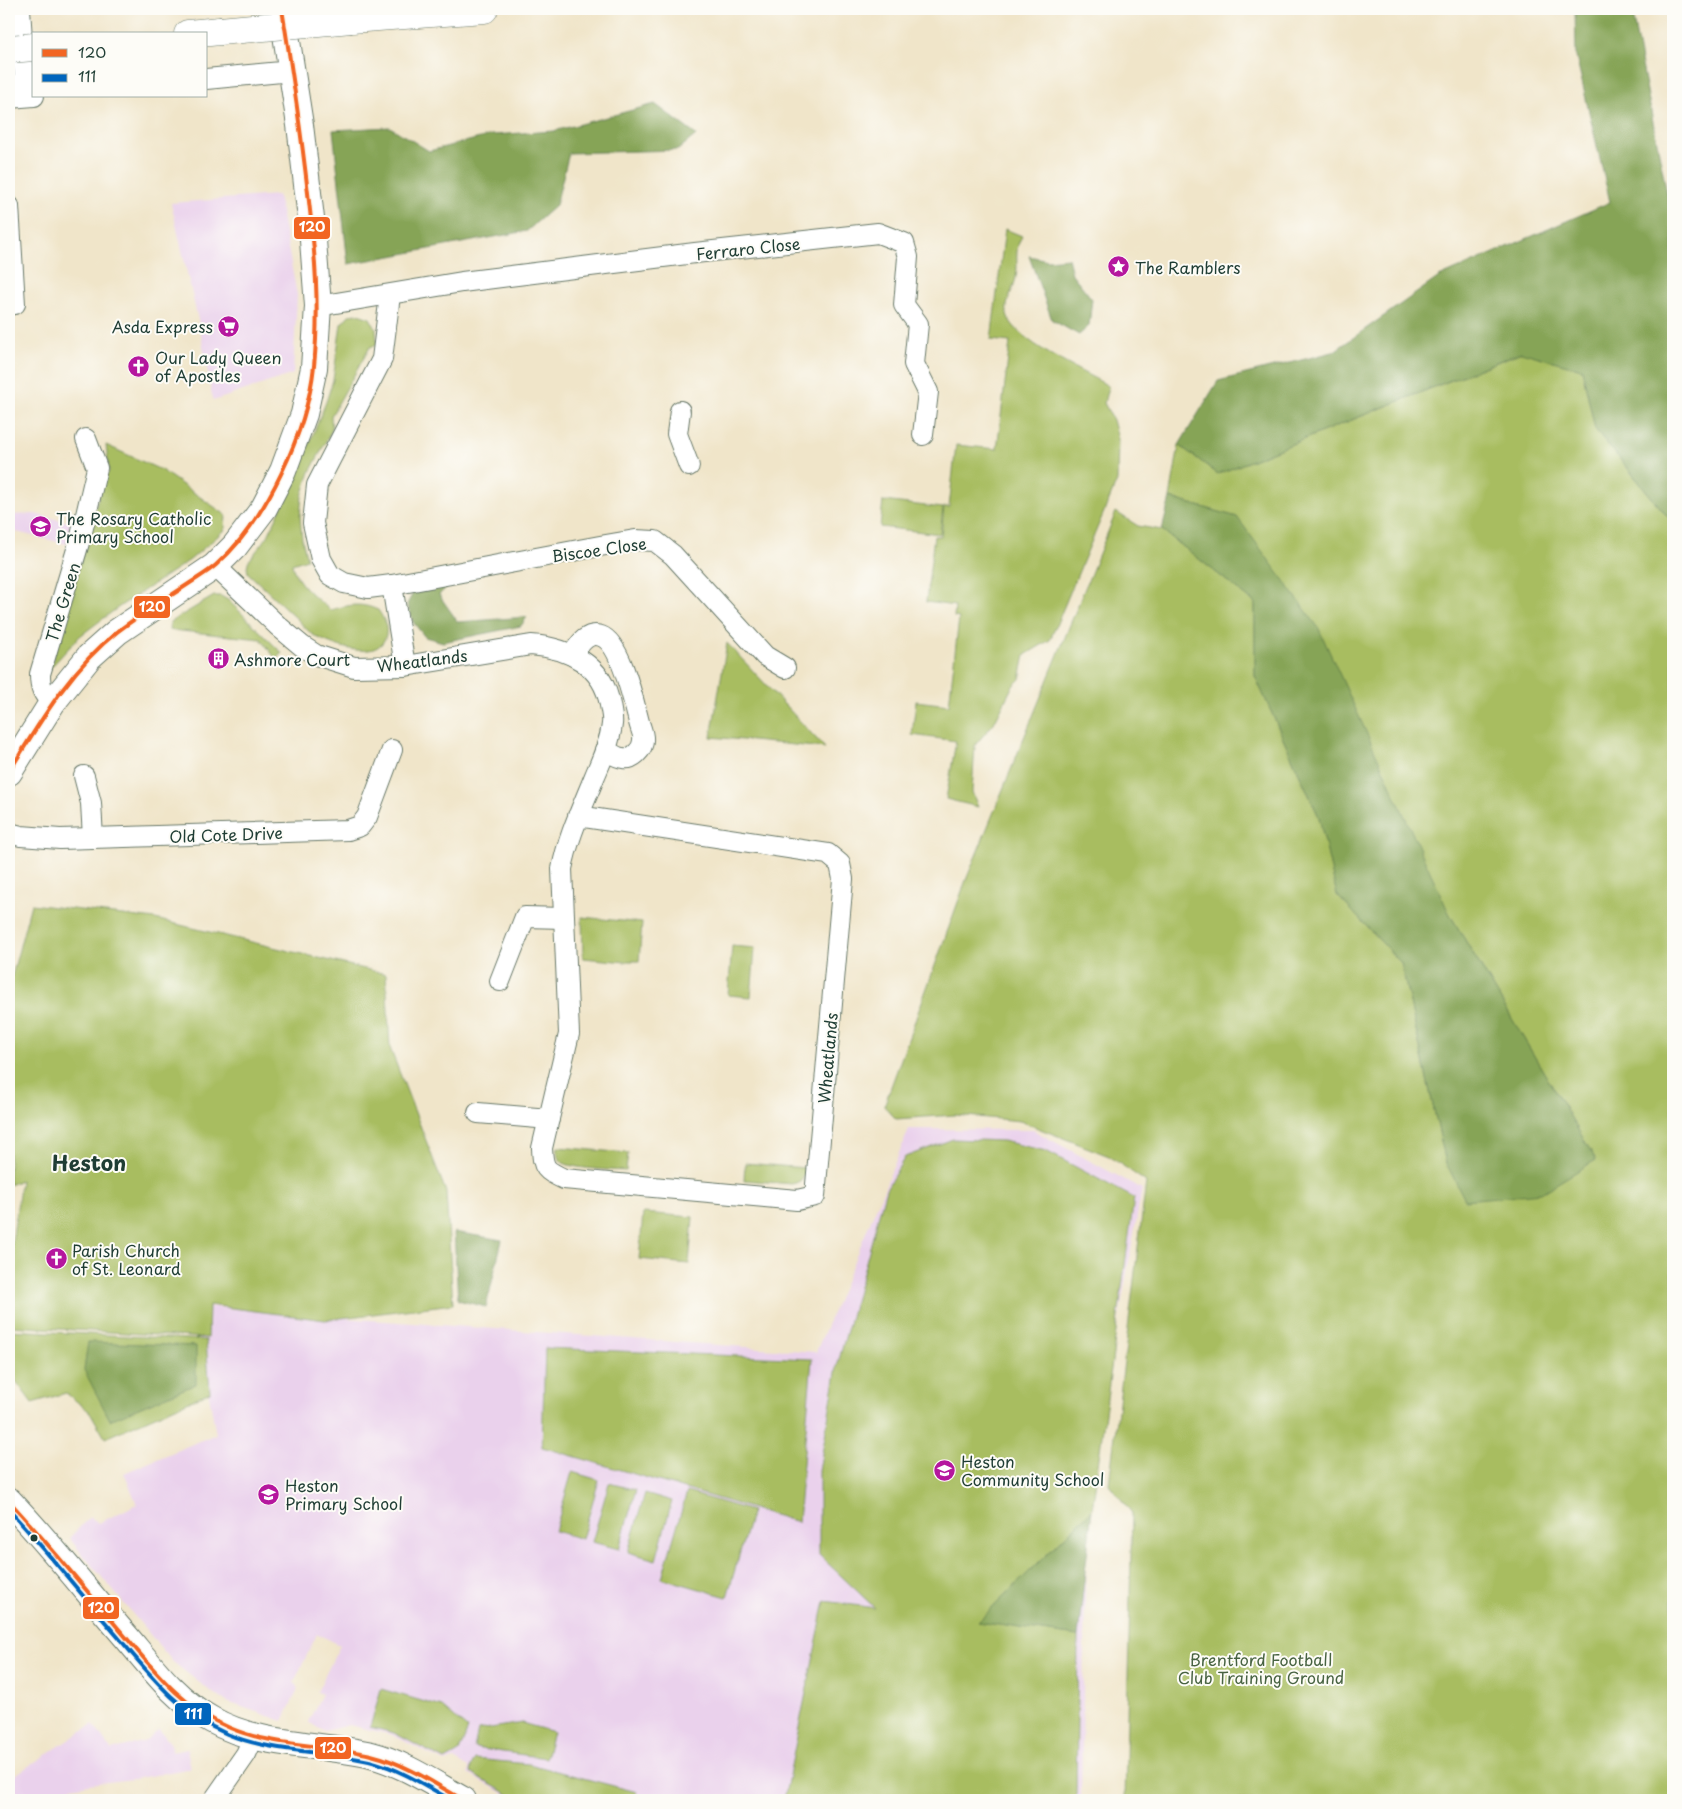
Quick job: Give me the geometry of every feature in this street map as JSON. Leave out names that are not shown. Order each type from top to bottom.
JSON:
[{"type":"highway","points":[[208,32],[484,9]]},
{"type":"highway","points":[[9,49],[32,47]]},
{"type":"main road","points":[[9,772],[52,703],[89,657],[117,632],[215,566],[235,546],[264,508],[283,470],[304,414],[314,368],[318,306],[312,227],[282,9]]},
{"type":"main road","points":[[9,1501],[35,1528],[167,1685],[192,1708],[231,1729],[254,1736],[381,1758],[463,1800]]},
{"type":"street","points":[[20,9],[23,97]]},
{"type":"street","points":[[208,79],[292,71]]},
{"type":"street","points":[[9,206],[15,304],[9,304]]},
{"type":"street","name":"Ferraro Close","points":[[318,306],[462,282],[878,233],[904,243],[908,257],[904,305],[918,324],[914,364],[928,392],[923,436]]},
{"type":"street","name":"Biscoe Close","points":[[390,295],[382,359],[317,485],[313,523],[321,559],[330,575],[344,584],[368,588],[635,540],[655,541],[674,555],[765,656],[785,668]]},
{"type":"street","points":[[680,411],[677,434],[689,466]]},
{"type":"street","name":"The Green","points":[[52,703],[43,694],[40,687],[40,674],[82,536],[97,468],[86,439]]},
{"type":"street","name":"Wheatlands","points":[[215,566],[278,626],[316,655],[354,667],[405,666],[531,645],[551,647],[572,655],[594,669],[608,696],[613,722],[606,750],[578,816],[562,869],[569,1034],[542,1148],[543,1165],[551,1173],[564,1179],[797,1200],[815,1196],[843,879],[840,864],[828,854],[578,816]]},
{"type":"street","points":[[392,585],[405,666]]},
{"type":"street","points":[[572,655],[582,640],[593,635],[608,640],[615,650],[631,688],[644,741],[640,750],[632,758],[622,758],[606,750]]},
{"type":"street","name":"Old Cote Drive","points":[[9,833],[21,836],[60,839],[348,830],[360,826],[368,818],[392,750]]},
{"type":"street","points":[[84,776],[91,803],[93,838]]},
{"type":"street","points":[[500,981],[525,917],[564,918]]},
{"type":"street","points":[[478,1113],[549,1119]]},
{"type":"street","points":[[214,1800],[246,1754],[254,1736]]},
{"type":"shaded area","points":[[278,195],[297,295],[293,374],[213,401],[199,324],[171,203]]},
{"type":"shaded area","name":"The Rosary Catholic Primary School","points":[[35,514],[72,523],[67,544],[16,532],[9,533],[9,515]]},
{"type":"shaded area","name":"Heston Community School","points":[[909,1129],[1033,1130],[1142,1189],[1087,1493],[1081,1800],[516,1800],[468,1774],[469,1768],[454,1759],[445,1762],[392,1735],[349,1725],[325,1731],[308,1722],[322,1694],[317,1692],[340,1645],[317,1634],[294,1682],[298,1689],[283,1721],[227,1702],[173,1662],[69,1538],[90,1517],[99,1523],[137,1504],[124,1473],[216,1434],[191,1305],[356,1319],[816,1352]]},
{"type":"shaded area","points":[[93,1724],[111,1750],[146,1741],[159,1729],[171,1744],[172,1752],[187,1749],[191,1768],[134,1779],[44,1792],[45,1795],[33,1800],[9,1800],[9,1779]]},
{"type":"green space","points":[[1575,9],[1631,9],[1673,224],[1673,523],[1595,429],[1582,369],[1521,352],[1218,474],[1179,445],[1218,381],[1333,352],[1439,277],[1610,202],[1576,56]]},
{"type":"green space","points":[[655,104],[696,135],[678,150],[569,153],[556,205],[527,231],[348,264],[333,130],[390,127],[429,151],[492,135],[554,131]]},
{"type":"green space","points":[[1005,229],[1022,236],[1019,241],[1017,272],[1007,304],[1007,314],[1012,324],[1035,344],[1108,387],[1104,403],[1113,420],[1118,439],[1117,481],[1050,640],[1025,655],[1020,679],[1012,687],[994,723],[975,745],[972,792],[978,807],[946,799],[956,741],[912,735],[916,701],[949,705],[959,618],[954,617],[955,606],[926,602],[934,536],[941,536],[944,507],[949,507],[956,445],[997,449],[1010,342],[991,340]]},
{"type":"green space","points":[[1029,256],[1048,260],[1068,258],[1072,274],[1092,299],[1089,326],[1079,335],[1052,320]]},
{"type":"green space","points":[[358,314],[370,318],[376,329],[377,345],[370,347],[331,416],[332,430],[310,472],[302,496],[300,516],[302,539],[307,559],[292,564],[302,584],[330,610],[354,605],[378,610],[386,626],[386,634],[383,642],[370,650],[340,647],[312,634],[248,573],[247,567],[248,562],[268,536],[300,467],[326,402],[333,380],[341,324],[349,315]]},
{"type":"green space","name":"Brentford Football Club Training Ground","points":[[1522,352],[1582,369],[1595,429],[1673,523],[1673,1800],[1125,1800],[1132,1513],[1109,1484],[1146,1182],[1109,1156],[1020,1121],[955,1115],[896,1119],[884,1106],[966,880],[1116,512],[1138,526],[1162,530],[1255,603],[1255,676],[1319,817],[1337,895],[1401,963],[1446,1163],[1596,1160],[1449,913],[1237,517],[1170,498],[1179,445],[1218,474]]},
{"type":"green space","points":[[106,445],[161,470],[226,515],[225,530],[190,560],[116,609],[80,636],[50,668],[102,484],[109,471]]},
{"type":"green space","points":[[1170,498],[1237,517],[1318,627],[1449,913],[1596,1160],[1541,1193],[1465,1200],[1446,1163],[1401,963],[1337,895],[1319,817],[1255,676],[1255,603],[1162,530]]},
{"type":"green space","points":[[883,501],[943,508],[940,534],[880,527]]},
{"type":"green space","points":[[454,580],[439,595],[458,622],[527,617],[521,626],[443,642],[425,637],[413,622],[407,604],[416,588]]},
{"type":"green space","points":[[214,596],[221,596],[228,600],[282,653],[276,659],[261,639],[170,630],[170,622]]},
{"type":"green space","points":[[727,643],[825,748],[711,737]]},
{"type":"green space","points":[[31,904],[155,919],[386,974],[390,1048],[446,1192],[453,1304],[325,1320],[209,1305],[208,1338],[9,1326],[9,1263],[21,1180],[9,1185],[9,976],[12,976]]},
{"type":"green space","points":[[582,917],[642,923],[639,961],[626,962],[583,958]]},
{"type":"green space","points":[[732,946],[755,948],[751,997],[728,995]]},
{"type":"green space","points":[[953,1139],[1003,1141],[1046,1151],[1134,1198],[1092,1510],[979,1622],[1078,1636],[1076,1800],[784,1800],[825,1601],[875,1608],[819,1555],[819,1471],[837,1367],[886,1189],[905,1157]]},
{"type":"green space","points":[[558,1147],[628,1153],[626,1171],[583,1168],[567,1164],[560,1159]]},
{"type":"green space","points":[[745,1163],[805,1168],[805,1171],[802,1179],[792,1184],[744,1180]]},
{"type":"green space","points":[[643,1213],[693,1217],[689,1264],[639,1259]]},
{"type":"green space","points":[[454,1232],[502,1240],[486,1307],[458,1300]]},
{"type":"green space","points":[[9,1330],[206,1340],[210,1392],[105,1438],[90,1412],[66,1393],[32,1403],[15,1380],[9,1383]]},
{"type":"green space","points":[[88,1342],[196,1346],[196,1384],[110,1420],[84,1370]]},
{"type":"green space","points":[[545,1348],[812,1359],[798,1522],[542,1447]]},
{"type":"green space","points":[[572,1472],[599,1480],[582,1539],[555,1531]]},
{"type":"green space","points":[[609,1483],[636,1490],[619,1549],[592,1542]]},
{"type":"green space","points":[[687,1492],[752,1511],[727,1597],[662,1578]]},
{"type":"green space","points":[[645,1493],[672,1501],[656,1560],[628,1552]]},
{"type":"green space","points":[[1092,1510],[1078,1636],[978,1622]]},
{"type":"green space","points":[[381,1689],[442,1707],[468,1729],[459,1752],[445,1760],[394,1733],[370,1727]]},
{"type":"green space","points":[[522,1723],[553,1732],[546,1758],[474,1748],[478,1730]]},
{"type":"green space","points":[[475,1759],[529,1764],[637,1792],[633,1800],[519,1800],[470,1773]]},
{"type":"transit line","name":"120","points":[[9,772],[57,697],[85,662],[117,632],[210,570],[234,547],[267,500],[281,474],[303,419],[310,392],[316,344],[315,258],[296,101],[282,9]]},
{"type":"transit line","name":"120","points":[[9,1501],[155,1671],[182,1698],[212,1720],[264,1739],[371,1755],[395,1763],[418,1774],[463,1800]]},
{"type":"transit line","name":"111","points":[[9,1510],[154,1679],[180,1705],[210,1726],[227,1734],[262,1745],[351,1757],[380,1764],[411,1778],[451,1800]]},
{"type":"place","name":"The Ramblers","points":[[1119,267]]},
{"type":"place","name":"Asda Express","points":[[229,326]]},
{"type":"place","name":"Our Lady Queen of Apostles","points":[[139,366]]},
{"type":"place","name":"The Rosary Catholic Primary School","points":[[40,527]]},
{"type":"place","name":"Ashmore Court","points":[[218,659]]},
{"type":"place","name":"Parish Church of St. Leonard","points":[[56,1259]]},
{"type":"place","name":"Heston Community School","points":[[945,1470]]},
{"type":"place","name":"Heston Primary School","points":[[269,1494]]},
{"type":"district","name":"Heston","points":[[89,1162]]}]
